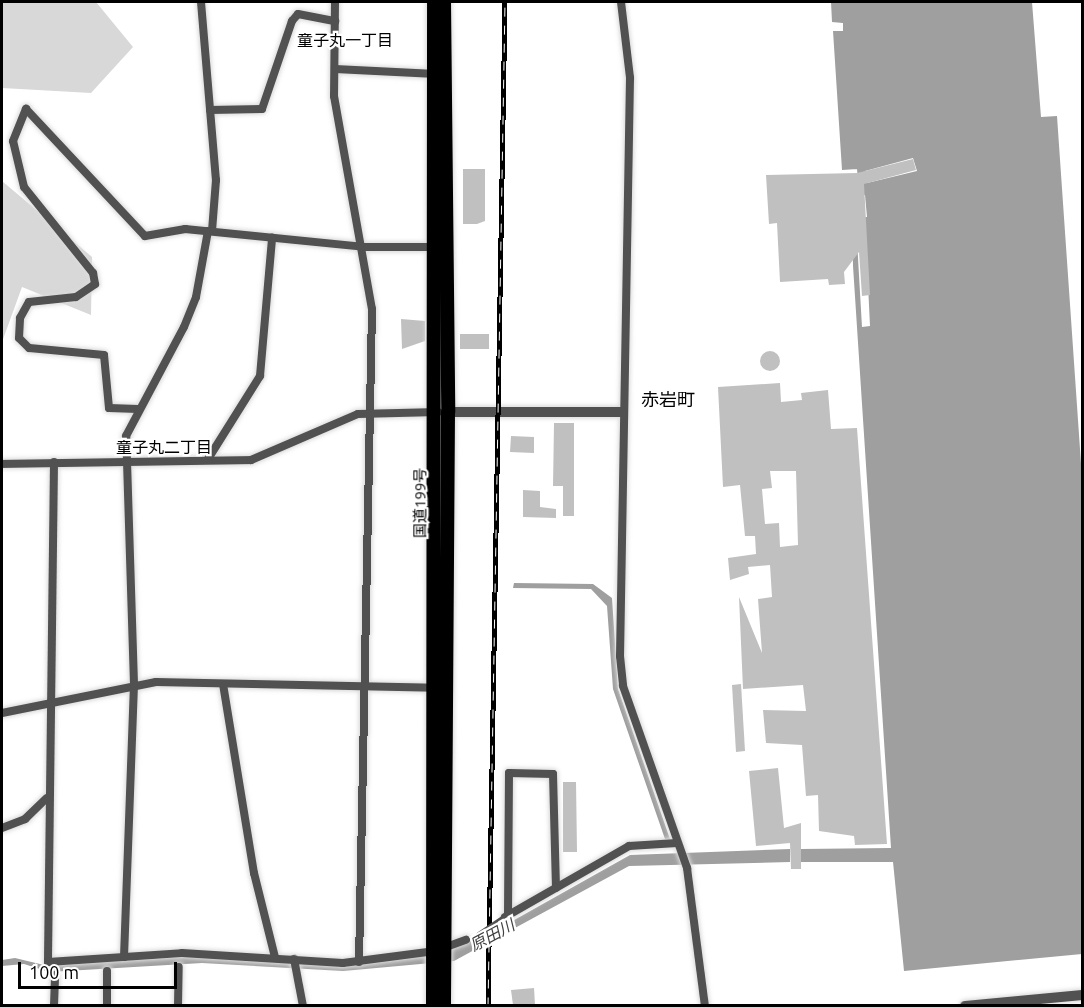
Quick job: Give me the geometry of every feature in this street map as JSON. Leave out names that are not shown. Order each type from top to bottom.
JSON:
[{"type":"highway","name":"国道199号","points":[[434,2],[440,75]]},
{"type":"highway","name":"国道199号","points":[[444,2],[440,75],[443,412],[440,950],[444,1005]]},
{"type":"highway","name":"国道199号","points":[[433,1005],[440,950]]},
{"type":"street","points":[[124,957],[134,684],[126,436],[196,297],[210,231],[216,180],[201,2]]},
{"type":"street","points":[[335,2],[335,69],[339,136],[364,247],[372,309],[368,687],[359,962]]},
{"type":"street","points":[[621,2],[630,78],[618,592],[623,686],[687,868],[705,1005]]},
{"type":"street","points":[[210,110],[262,109],[292,21],[298,14],[335,21]]},
{"type":"street","points":[[335,69],[440,75]]},
{"type":"street","points":[[138,409],[109,408],[104,355],[29,348],[19,338],[20,318],[29,302],[76,297],[95,284],[93,273],[24,188],[13,141],[18,119],[26,109],[145,236],[210,231],[364,247],[442,247]]},
{"type":"street","points":[[208,459],[260,376],[272,238]]},
{"type":"street","points":[[2,464],[260,459],[370,413],[622,412]]},
{"type":"street","points":[[54,462],[51,707],[47,798],[48,962],[124,957],[275,957],[359,962],[440,950],[466,940]]},
{"type":"street","points":[[2,714],[51,707],[134,684],[441,687]]},
{"type":"street","points":[[223,684],[254,873],[275,957]]},
{"type":"street","points":[[506,916],[508,773],[553,774],[556,888]]},
{"type":"street","points":[[2,828],[25,819],[47,798]]},
{"type":"street","points":[[479,935],[506,916],[630,846],[677,843]]},
{"type":"street","points":[[294,959],[303,1005]]},
{"type":"street","points":[[178,967],[178,1005]]},
{"type":"street","points":[[107,971],[107,1005]]},
{"type":"street","points":[[54,1005],[55,975]]},
{"type":"street","points":[[965,1005],[1083,995]]},
{"type":"shaded area","points":[[2,2],[96,2],[133,47],[91,93],[2,88]]},
{"type":"shaded area","points":[[2,181],[92,257],[91,315],[22,287],[2,342]]},
{"type":"water","points":[[831,2],[1032,2],[1041,117],[1057,116],[1082,478],[1082,954],[904,971],[893,862],[801,862],[801,849],[891,848],[853,266],[852,218],[867,217],[865,195],[849,196],[859,194],[857,169],[842,170],[833,31],[843,31],[843,23],[832,22]],"holes":[[[913,158],[917,171],[867,183],[865,171]],[[865,222],[870,326],[862,327],[856,223]]]},
{"type":"water","points":[[514,583],[593,584],[612,598],[618,689],[670,839],[665,839],[613,689],[607,606],[591,589],[513,588]]},
{"type":"water","name":"原田川","points":[[790,849],[790,862],[629,866],[454,961],[343,971],[202,963],[49,972],[24,964],[2,966],[2,960],[15,958],[44,965],[206,956],[342,965],[421,956],[482,938],[630,855]]},
{"type":"building","points":[[913,159],[916,170],[864,184],[870,295],[862,296],[859,252],[844,272],[845,284],[829,285],[828,279],[780,282],[777,223],[769,224],[766,175],[857,173]]},
{"type":"building","points":[[463,169],[485,169],[485,221],[477,224],[463,224]]},
{"type":"building","points":[[401,319],[425,321],[425,341],[402,349]]},
{"type":"building","points":[[460,334],[489,334],[489,349],[460,349]]},
{"type":"building","points":[[770,351],[777,354],[780,361],[777,368],[770,371],[763,368],[760,361],[763,354]]},
{"type":"building","points":[[780,383],[781,402],[802,400],[801,393],[828,390],[831,429],[857,428],[887,844],[855,845],[854,836],[819,831],[818,795],[806,796],[802,745],[766,743],[763,710],[806,711],[803,685],[743,689],[739,597],[762,653],[758,599],[772,597],[770,565],[748,567],[749,574],[730,580],[728,558],[756,554],[755,536],[745,536],[740,485],[723,487],[718,387]],"holes":[[[770,471],[796,471],[798,545],[780,547],[779,523],[765,524],[762,489],[772,488]]]},
{"type":"building","points":[[554,423],[574,423],[574,516],[563,516],[563,486],[553,486]]},
{"type":"building","points":[[511,436],[534,437],[534,453],[510,452]]},
{"type":"building","points":[[523,490],[540,491],[540,507],[556,509],[556,518],[523,517]]},
{"type":"building","points":[[741,684],[745,751],[736,752],[732,685]]},
{"type":"building","points":[[778,768],[784,828],[801,823],[801,869],[791,869],[790,843],[756,846],[749,771]]},
{"type":"building","points":[[563,782],[576,782],[577,852],[563,852]]},
{"type":"building","points":[[534,988],[535,1005],[513,1005],[511,990]]},
{"type":"railway","points":[[488,1006],[505,2]]},
{"type":"district","name":"童子丸一丁目","points":[[345,40]]},
{"type":"district","name":"赤岩町","points":[[668,399]]},
{"type":"district","name":"童子丸二丁目","points":[[164,447]]}]
